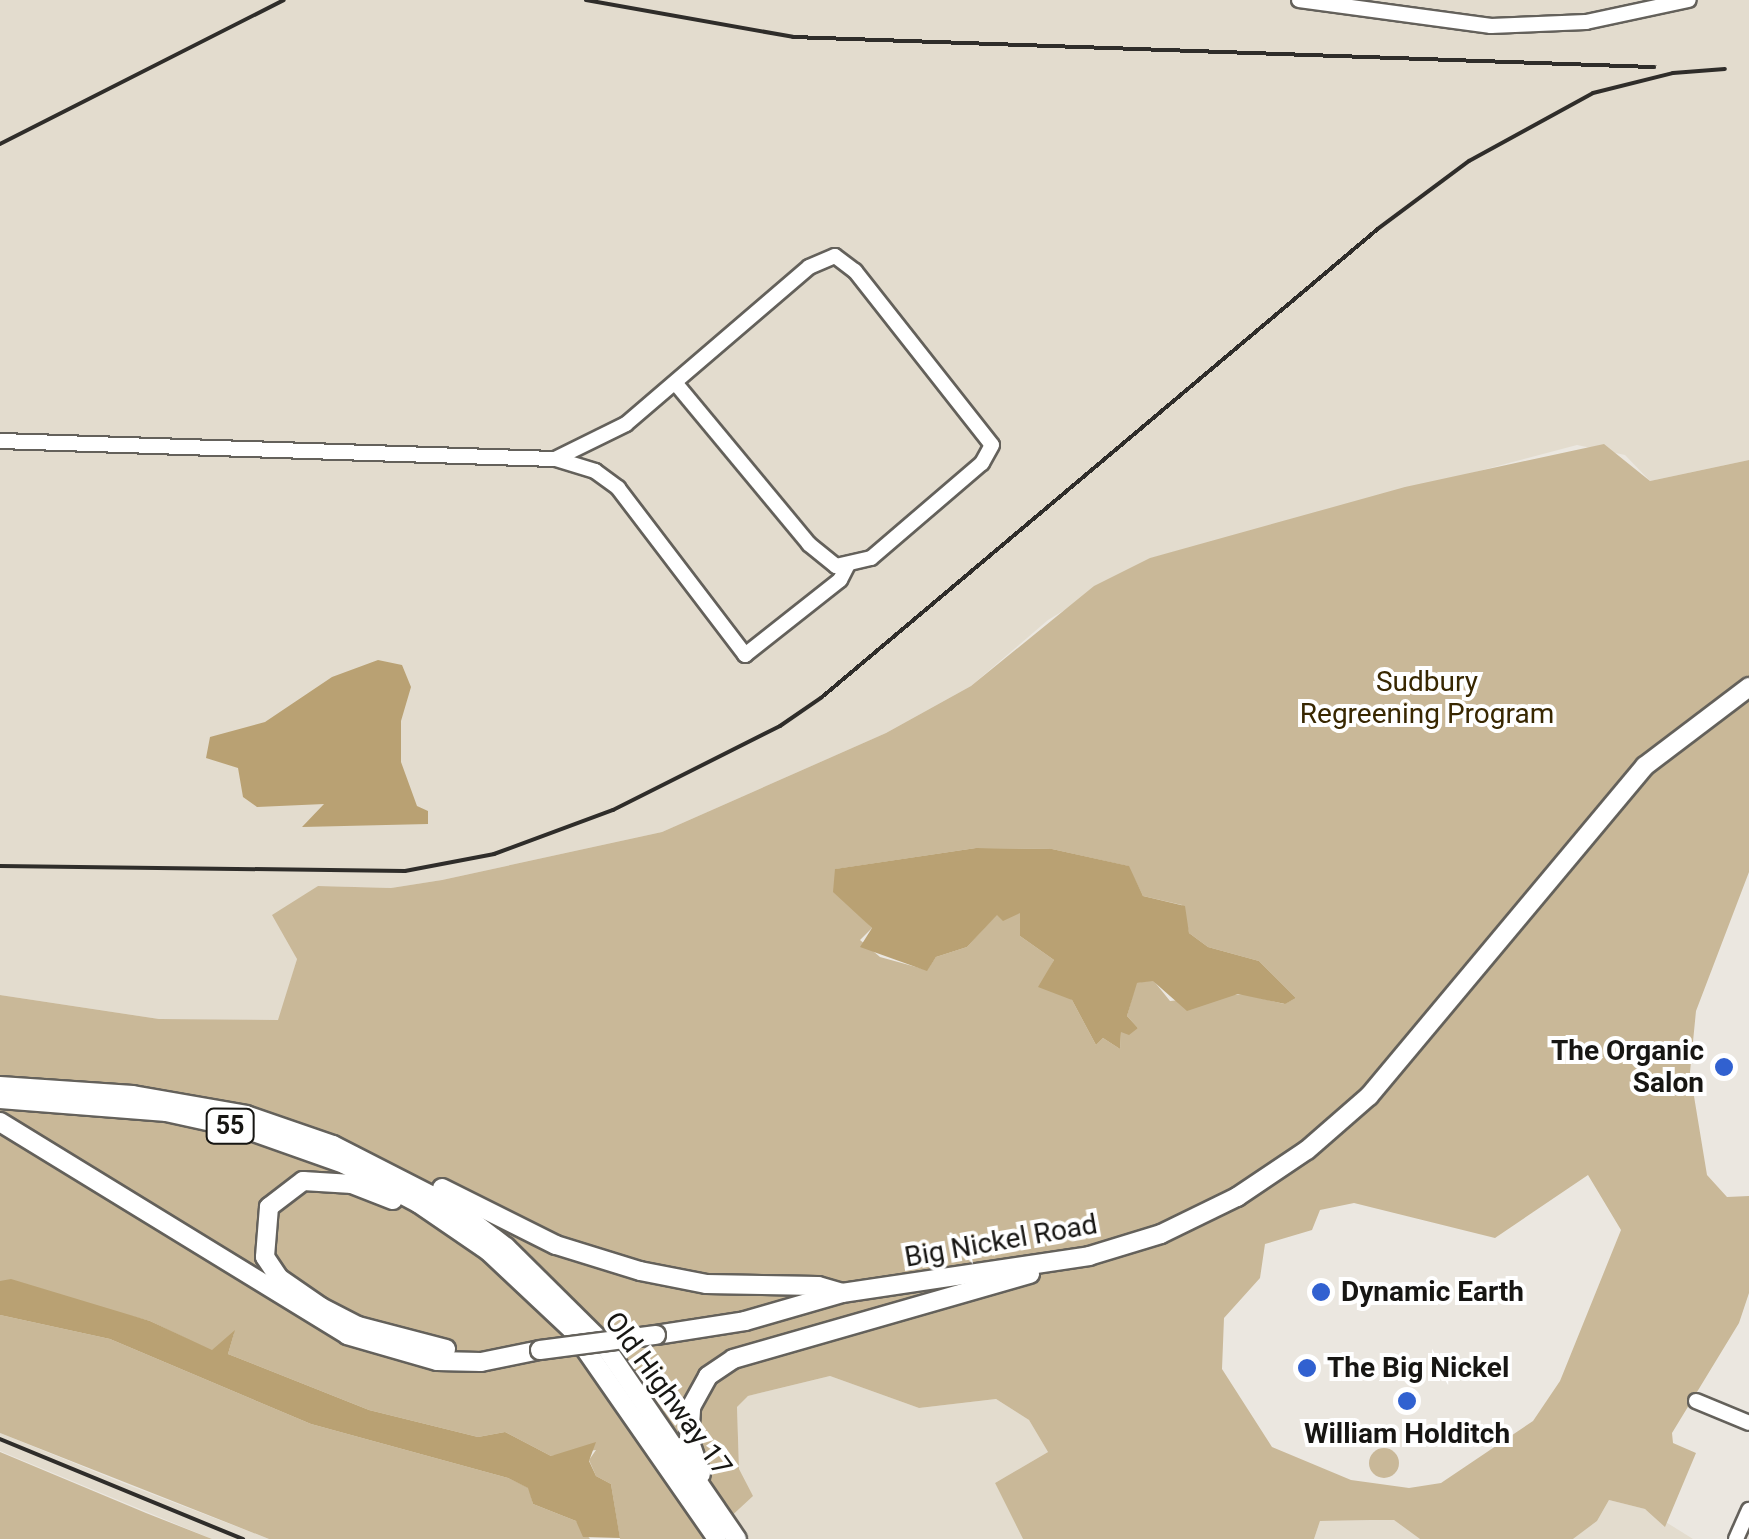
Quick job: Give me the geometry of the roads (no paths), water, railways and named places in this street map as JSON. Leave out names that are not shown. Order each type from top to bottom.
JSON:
[{"type":"main road","name":"Big Nickel Road","points":[[531,1351],[744,1320],[842,1293],[1048,1265],[1186,1224],[1261,1182],[1326,1135],[1390,1071],[1645,766],[1749,686]]},
{"type":"main road","name":"Old Highway 17","points":[[0,1086],[206,1106],[291,1130],[393,1173],[482,1228],[568,1306],[616,1362],[737,1539]]},
{"type":"main road","name":"Old Highway 17","points":[[0,1099],[166,1112],[271,1136],[358,1170],[441,1217],[510,1269],[572,1330],[717,1539]]},
{"type":"main road","points":[[0,1122],[347,1335],[437,1360],[482,1362],[531,1351]]},
{"type":"main road","points":[[393,1173],[416,1176],[556,1245],[640,1271],[718,1285],[818,1286],[842,1293]]},
{"type":"main road","points":[[441,1217],[352,1184],[314,1179],[292,1186],[269,1207],[262,1246],[271,1269],[292,1289],[358,1326],[438,1349],[531,1351]]},
{"type":"main road","points":[[709,1498],[688,1420],[698,1393],[722,1366],[800,1337],[990,1290],[1048,1265]]},
{"type":"street","points":[[1298,0],[1490,26],[1586,22],[1690,0]]},
{"type":"street","points":[[554,459],[607,436],[676,384],[818,260],[834,256],[855,271],[993,440],[982,462],[870,558],[847,566],[818,553],[676,384]]},
{"type":"street","points":[[0,441],[554,459],[595,471],[618,488],[744,656],[840,580],[847,566]]},
{"type":"street","points":[[1696,1401],[1749,1423]]},
{"type":"street","points":[[1736,1539],[1749,1510]]},
{"type":"railway","points":[[0,144],[284,0]]},
{"type":"railway","points":[[586,0],[793,37],[1654,67]]},
{"type":"railway","points":[[0,866],[405,871],[494,854],[613,810],[780,726],[822,697],[1379,228],[1469,161],[1593,93],[1673,73],[1725,69]]},
{"type":"railway","points":[[0,1439],[243,1539]]},
{"type":"place","name":"The Organic Salon","points":[[1724,1067]]},
{"type":"place","name":"Dynamic Earth","points":[[1321,1292]]},
{"type":"place","name":"The Big Nickel","points":[[1307,1368]]},
{"type":"place","name":"William Holditch","points":[[1407,1401]]},
{"type":"park label","name":"Sudbury Regreening Program","points":[[1427,698]]}]
